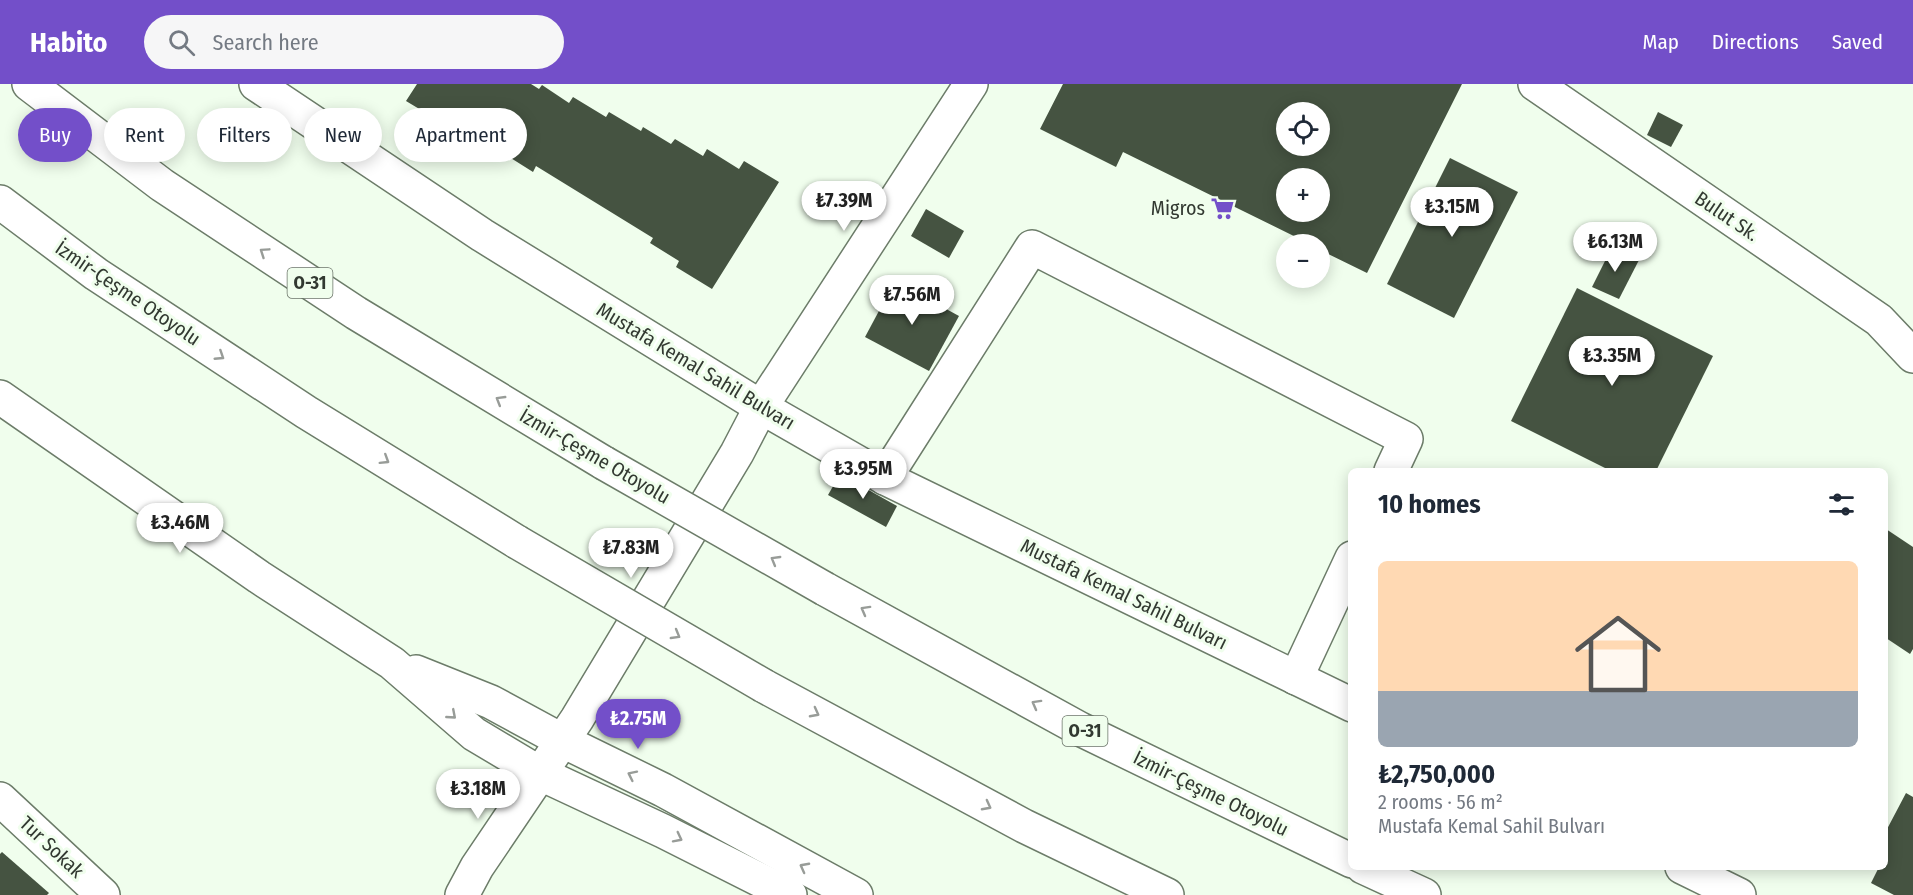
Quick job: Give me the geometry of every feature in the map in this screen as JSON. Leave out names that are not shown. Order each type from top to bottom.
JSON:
[{"type":"main road","name":"İzmir-Çeşme Otoyolu","points":[[29,84],[162,185],[356,313],[604,463],[825,589],[1080,729],[1348,859]]},
{"type":"main road","name":"Mustafa Kemal Sahil Bulvarı","points":[[256,84],[482,235],[761,407],[885,478],[1348,703]]},
{"type":"main road","points":[[462,895],[477,867],[563,741],[737,453],[761,407],[971,84]]},
{"type":"main road","name":"Bulut Sk.","points":[[1535,84],[1879,320],[1913,356]]},
{"type":"main road","name":"İzmir-Çeşme Otoyolu","points":[[0,202],[96,274],[306,412],[517,542],[764,686],[1024,826],[1167,895]]},
{"type":"main road","points":[[885,478],[1032,247],[1406,439],[1392,468]]},
{"type":"main road","points":[[0,397],[259,577],[392,663],[474,734],[541,774],[663,831],[790,895]]},
{"type":"main road","points":[[1296,678],[1348,567]]},
{"type":"main road","points":[[392,663],[491,702],[563,741],[663,790],[856,895]]},
{"type":"main road","name":"Tur Sokak","points":[[0,799],[103,895]]},
{"type":"main road","points":[[1370,870],[1424,895]]},
{"type":"main road","points":[[1688,870],[1739,895]]},
{"type":"building","points":[[417,84],[531,84],[539,89],[542,85],[569,103],[573,97],[606,117],[609,112],[641,131],[643,127],[671,144],[675,139],[703,156],[707,149],[739,169],[744,161],[779,182],[712,289],[676,267],[679,261],[650,243],[653,238],[536,166],[533,172],[517,162],[527,162],[527,108],[418,108],[406,101]]},
{"type":"building","points":[[1063,84],[1462,84],[1367,273],[1330,255],[1330,234],[1290,234],[1123,152],[1116,167],[1040,129]]},
{"type":"building","points":[[1658,112],[1683,125],[1671,147],[1647,135]]},
{"type":"building","points":[[1450,158],[1518,192],[1454,318],[1387,284]]},
{"type":"building","points":[[926,209],[964,231],[949,258],[911,236]]},
{"type":"building","points":[[1612,247],[1639,260],[1619,299],[1592,287]]},
{"type":"building","points":[[895,281],[959,316],[929,371],[865,337]]},
{"type":"building","points":[[1577,288],[1713,356],[1657,468],[1605,468],[1511,421]]},
{"type":"building","points":[[840,474],[897,506],[886,527],[828,495]]},
{"type":"building","points":[[1888,530],[1913,547],[1913,649],[1910,654],[1888,639]]},
{"type":"building","points":[[1906,793],[1913,797],[1913,895],[1894,895],[1871,883],[1878,870],[1888,870],[1888,827]]},
{"type":"building","points":[[2,852],[49,893],[47,895],[0,895],[0,854]]},
{"type":"place","name":"Migros","points":[[1223,208]]}]
